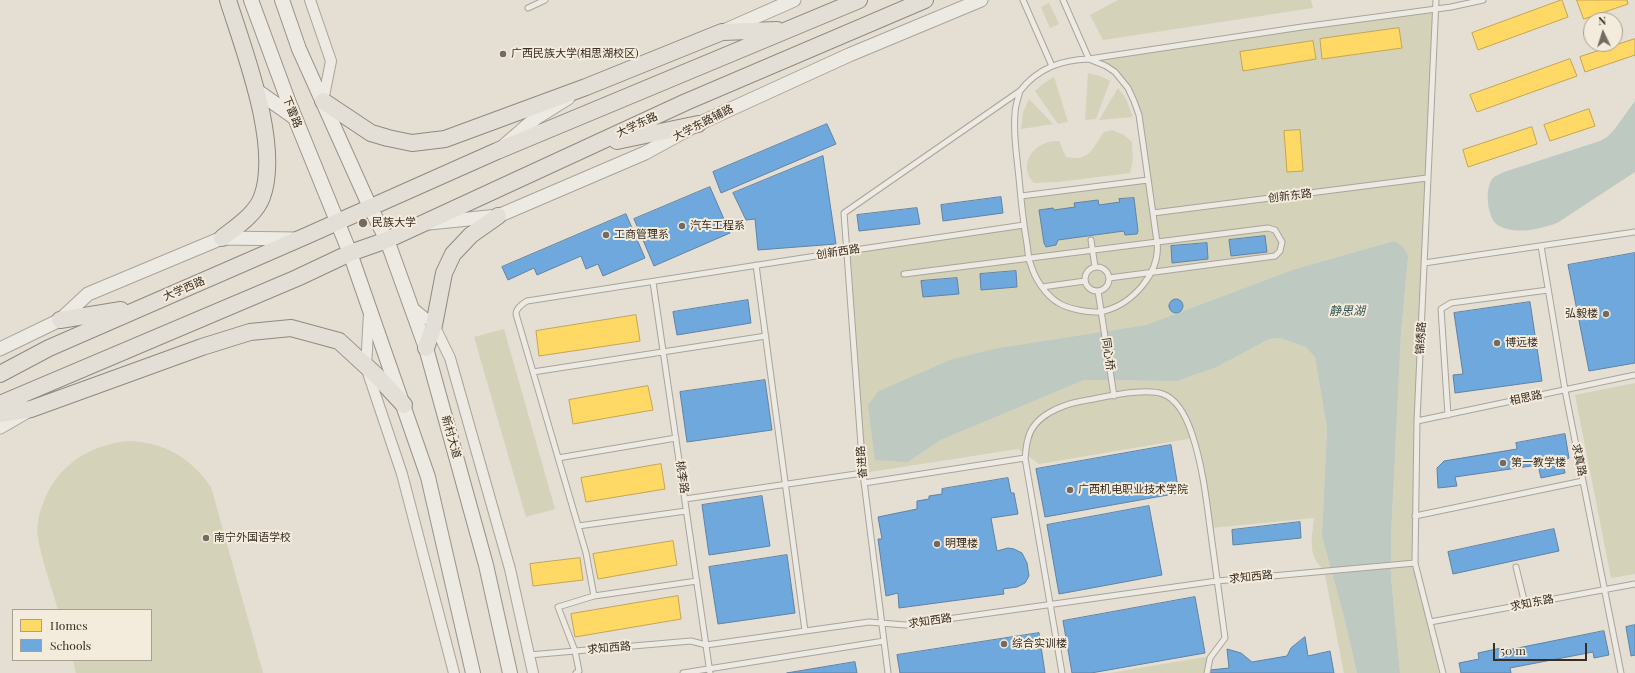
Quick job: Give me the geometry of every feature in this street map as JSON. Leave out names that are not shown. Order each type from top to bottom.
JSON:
[{"type":"main road","points":[[222,238],[246,220],[262,198],[268,164],[257,91],[228,0]]},
{"type":"main road","name":"下雷路","points":[[251,0],[294,117],[337,222]]},
{"type":"main road","points":[[282,0],[299,49],[370,207],[497,151],[859,0]]},
{"type":"main road","name":"大学东路","points":[[350,253],[387,240],[686,102],[923,0]]},
{"type":"main road","points":[[323,101],[371,133],[412,143],[445,139],[586,87],[722,32],[787,30]]},
{"type":"main road","points":[[257,91],[294,117]]},
{"type":"main road","points":[[588,147],[698,124]]},
{"type":"main road","name":"大学西路","points":[[0,374],[49,348],[370,207]]},
{"type":"main road","name":"新村大道","points":[[370,207],[387,240],[426,348],[486,565],[510,673]]},
{"type":"main road","points":[[426,348],[434,325],[444,274],[452,254],[471,235],[498,216]]},
{"type":"main road","points":[[337,222],[370,308],[428,477],[473,673]]},
{"type":"main road","points":[[0,404],[163,333],[297,278],[350,253]]},
{"type":"main road","points":[[60,320],[144,306]]},
{"type":"main road","points":[[0,414],[31,409],[202,347],[250,332],[291,328],[339,341],[404,405]]},
{"type":"main road","points":[[97,385],[163,333]]},
{"type":"street","points":[[310,0],[331,61],[323,101]]},
{"type":"street","points":[[722,32],[794,0]]},
{"type":"street","name":"大学东路辅路","points":[[420,224],[498,216],[645,153],[698,124],[849,55],[980,0]]},
{"type":"street","points":[[497,151],[536,118],[586,87]]},
{"type":"street","points":[[0,349],[60,320],[88,294],[222,238],[300,239]]},
{"type":"street","points":[[411,306],[434,325],[450,358],[490,493],[510,569],[533,673]]},
{"type":"street","points":[[370,308],[366,366],[402,474],[454,673]]},
{"type":"street","points":[[0,427],[31,409]]},
{"type":"lane","points":[[528,8],[545,0]]},
{"type":"lane","points":[[1023,0],[1052,66]]},
{"type":"lane","points":[[1063,0],[1089,59],[1106,66],[1115,72],[1128,88],[1139,115],[1157,242],[1157,252],[1152,272],[1148,279],[1133,295],[1121,304],[1102,312],[1081,310],[1068,307],[1057,302],[1042,287],[1030,265],[1024,225],[1015,121],[1016,105],[1020,91],[1034,75],[1052,66],[1068,61],[1089,59],[1302,26],[1436,10],[1483,0]]},
{"type":"lane","name":"锦绣路","points":[[1436,0],[1417,421],[1415,563],[1443,673]]},
{"type":"lane","name":"奋进路","points":[[888,673],[862,473],[848,251],[844,213],[1020,91]]},
{"type":"lane","name":"创新东路","points":[[1153,213],[1427,178]]},
{"type":"lane","points":[[1021,196],[1148,180]]},
{"type":"lane","name":"创新西路","points":[[533,372],[516,314],[516,310],[527,302],[756,265],[1024,225]]},
{"type":"lane","points":[[904,274],[1029,260],[1271,228],[1278,233],[1282,244],[1280,251],[1275,256],[1109,278]]},
{"type":"lane","points":[[1424,263],[1635,232]]},
{"type":"lane","points":[[1091,240],[1096,267]]},
{"type":"lane","name":"求真路","points":[[1541,246],[1565,390],[1621,673]]},
{"type":"lane","points":[[756,265],[805,631]]},
{"type":"lane","points":[[1096,267],[1105,270],[1109,278],[1106,287],[1098,291],[1088,287],[1086,281],[1088,272],[1096,267]]},
{"type":"lane","points":[[1042,287],[1086,281]]},
{"type":"lane","name":"桃李路","points":[[653,282],[710,671]]},
{"type":"lane","points":[[1448,415],[1441,309],[1452,303],[1548,290]]},
{"type":"lane","name":"同心桥","points":[[1098,291],[1114,396]]},
{"type":"lane","points":[[594,596],[586,553],[533,372],[766,336]]},
{"type":"lane","name":"相思路","points":[[1417,421],[1635,375]]},
{"type":"lane","points":[[1062,673],[1025,458],[1028,438],[1033,427],[1044,416],[1054,410],[1068,405],[1114,396],[1150,392],[1163,394],[1172,399],[1181,411],[1192,435],[1204,482],[1225,638],[1210,658],[1206,673]]},
{"type":"lane","points":[[558,458],[676,438]]},
{"type":"lane","points":[[864,483],[1025,458]]},
{"type":"lane","points":[[685,499],[862,473]]},
{"type":"lane","points":[[1415,516],[1583,481]]},
{"type":"lane","points":[[578,526],[686,510]]},
{"type":"lane","name":"求知西路","points":[[530,655],[691,641],[706,645],[869,622],[905,625],[1049,603],[1217,581],[1415,563]]},
{"type":"lane","points":[[1516,567],[1525,604]]},
{"type":"lane","points":[[576,673],[579,671],[575,651],[558,607],[594,596],[697,581]]},
{"type":"lane","name":"求知东路","points":[[1430,622],[1635,584]]},
{"type":"lane","points":[[683,673],[710,671],[884,641]]},
{"type":"shaded area","points":[[1118,0],[1311,0],[1313,8],[1103,40],[1090,15]]},
{"type":"shaded area","points":[[1049,3],[1059,24],[1050,28],[1041,7]]},
{"type":"shaded area","points":[[1436,9],[1427,178],[1415,563],[1443,673],[1400,673],[1391,576],[1391,535],[1401,334],[1408,257],[1394,241],[1295,269],[1146,325],[998,348],[908,462],[941,440],[1084,380],[1177,381],[1217,367],[1269,339],[1280,338],[1307,347],[1315,356],[1327,429],[1322,536],[1344,617],[1357,673],[1344,673],[1324,570],[1315,558],[1313,552],[1312,540],[1314,518],[1210,528],[1193,438],[1039,464],[1018,449],[863,473],[848,251],[1024,225],[1021,196],[1148,180],[1139,115],[1120,77],[1089,59]],"holes":[[[1399,28],[1402,48],[1322,59],[1320,39]],[[1313,41],[1316,59],[1243,70],[1240,52]],[[1300,130],[1303,171],[1287,172],[1284,131]],[[1134,198],[1138,231],[1137,234],[1125,235],[1124,231],[1058,240],[1056,245],[1046,247],[1044,243],[1039,210],[1052,208],[1054,210],[1075,207],[1075,203],[1098,200],[1099,205],[1120,202],[1120,199]],[[1265,237],[1266,252],[1231,255],[1229,240]],[[1207,243],[1208,259],[1173,263]],[[1016,271],[1017,287],[982,290],[980,274]],[[957,278],[959,294],[923,297],[922,281]]]},
{"type":"shaded area","points":[[1088,73],[1100,76],[1110,81],[1096,119],[1085,120]]},
{"type":"shaded area","points":[[1054,77],[1068,122],[1058,124],[1035,91]]},
{"type":"shaded area","points":[[1118,88],[1126,99],[1133,117],[1099,120]]},
{"type":"shaded area","points":[[1029,99],[1053,124],[1021,129],[1023,112]]},
{"type":"shaded area","points":[[1112,130],[1124,135],[1132,142],[1133,160],[1130,173],[1058,182],[1034,183],[1029,176],[1027,168],[1028,161],[1031,154],[1042,144],[1059,141],[1066,157],[1074,158],[1086,156],[1104,132]]},
{"type":"shaded area","points":[[504,329],[555,509],[526,517],[474,337]]},
{"type":"shaded area","points":[[1635,383],[1635,574],[1611,578],[1575,395]]},
{"type":"shaded area","points":[[128,441],[141,442],[165,448],[195,468],[211,487],[263,673],[76,673],[73,661],[152,661],[152,609],[58,609],[39,546],[37,529],[39,516],[49,491],[56,479],[65,468],[87,453],[114,443]]},
{"type":"shaded area","points":[[1211,656],[1207,673],[1110,673]]},
{"type":"water","points":[[1635,101],[1635,172],[1557,223],[1536,229],[1520,231],[1506,229],[1495,223],[1489,211],[1488,204],[1488,189],[1493,178],[1504,172],[1600,141],[1614,130]]},
{"type":"water","name":"静思湖","points":[[1394,241],[1403,248],[1408,257],[1401,334],[1391,535],[1391,577],[1400,673],[1357,673],[1344,617],[1322,536],[1327,429],[1315,357],[1306,347],[1280,338],[1269,339],[1217,367],[1177,381],[1084,380],[941,440],[908,462],[875,460],[868,405],[879,391],[950,360],[998,348],[1146,325],[1295,269]]},
{"type":"building: Homes","points":[[1562,0],[1568,17],[1478,50],[1472,33]]},
{"type":"building: Homes","points":[[1577,0],[1627,0],[1628,4],[1605,12],[1583,12],[1583,16]]},
{"type":"building: Homes","points":[[1399,28],[1402,48],[1322,59],[1320,39]]},
{"type":"building: Homes","points":[[1635,39],[1635,55],[1585,72],[1580,57],[1595,52],[1623,52],[1623,43]]},
{"type":"building: Homes","points":[[1313,41],[1316,59],[1243,71],[1240,52]]},
{"type":"building: Homes","points":[[1570,59],[1577,76],[1477,112],[1470,95]]},
{"type":"building: Homes","points":[[1589,109],[1595,126],[1550,141],[1544,125]]},
{"type":"building: Homes","points":[[1532,127],[1537,144],[1468,167],[1463,150]]},
{"type":"building: Homes","points":[[1300,130],[1303,171],[1287,172],[1284,131]]},
{"type":"building: Homes","points":[[636,315],[640,341],[539,356],[536,331]]},
{"type":"building: Homes","points":[[648,386],[653,410],[573,424],[569,400]]},
{"type":"building: Homes","points":[[661,464],[665,489],[586,502],[581,478]]},
{"type":"building: Homes","points":[[673,541],[677,565],[598,579],[593,554]]},
{"type":"building: Homes","points":[[580,558],[583,580],[533,586],[530,564]]},
{"type":"building: Homes","points":[[678,596],[681,619],[575,637],[571,614]]},
{"type":"building: Schools","points":[[827,124],[836,144],[721,193],[713,172]]},
{"type":"building: Schools","points":[[823,156],[836,244],[758,250],[755,219],[746,220],[733,193]]},
{"type":"building: Schools","name":"汽车工程系","points":[[710,187],[730,233],[654,266],[634,219]]},
{"type":"building: Schools","points":[[1001,197],[1003,213],[943,221],[941,205]]},
{"type":"building: Schools","points":[[1134,198],[1138,231],[1137,234],[1125,235],[1124,231],[1058,240],[1056,245],[1046,247],[1044,243],[1039,210],[1053,208],[1054,210],[1075,207],[1074,203],[1098,200],[1099,205],[1120,202],[1119,199]]},
{"type":"building: Schools","points":[[917,208],[920,224],[859,231],[857,215]]},
{"type":"building: Schools","name":"工商管理系","points":[[626,214],[645,258],[603,276],[598,264],[586,269],[581,256],[537,275],[534,268],[508,280],[502,267]]},
{"type":"building: Schools","points":[[1265,236],[1267,252],[1231,256],[1229,240]]},
{"type":"building: Schools","points":[[1207,243],[1208,259],[1172,263],[1171,246]]},
{"type":"building: Schools","name":"弘毅楼","points":[[1635,253],[1635,363],[1589,371],[1568,265]]},
{"type":"building: Schools","points":[[1016,271],[1017,287],[981,290],[980,274]]},
{"type":"building: Schools","points":[[957,278],[959,294],[923,297],[921,281]]},
{"type":"building: Schools","points":[[1176,299],[1181,301],[1183,306],[1181,311],[1176,313],[1171,311],[1169,306],[1171,301]]},
{"type":"building: Schools","points":[[748,300],[751,323],[677,335],[673,312]]},
{"type":"building: Schools","name":"博远楼","points":[[1530,302],[1542,381],[1455,393],[1453,375],[1463,374],[1454,313]]},
{"type":"building: Schools","points":[[765,380],[772,430],[687,442],[680,392]]},
{"type":"building: Schools","name":"第一教学楼","points":[[1565,434],[1569,458],[1563,461],[1565,473],[1541,478],[1538,465],[1455,477],[1457,486],[1438,488],[1437,468],[1444,461],[1517,449],[1516,443]]},
{"type":"building: Schools","points":[[1171,445],[1179,493],[1045,517],[1036,469]]},
{"type":"building: Schools","name":"明理楼","points":[[1008,478],[1011,493],[1014,493],[1018,514],[991,518],[997,551],[1008,548],[1022,553],[1027,563],[1029,576],[1025,583],[1017,587],[1003,589],[1004,594],[899,608],[898,593],[886,596],[878,539],[882,539],[878,517],[917,509],[917,501],[929,499],[929,496],[942,494],[942,489]]},
{"type":"building: Schools","points":[[762,496],[770,546],[709,555],[702,505]]},
{"type":"building: Schools","points":[[1149,506],[1162,575],[1059,594],[1047,525]]},
{"type":"building: Schools","points":[[1300,522],[1301,538],[1233,545],[1232,530]]},
{"type":"building: Schools","points":[[1554,529],[1559,551],[1453,574],[1448,552]]},
{"type":"building: Schools","points":[[787,555],[795,613],[718,624],[709,567]]},
{"type":"building: Schools","points":[[1195,597],[1205,653],[1091,673],[1072,673],[1063,621]]},
{"type":"building: Schools","points":[[1635,625],[1635,655],[1631,656],[1626,627]]},
{"type":"building: Schools","points":[[1604,631],[1609,655],[1594,658],[1593,652],[1510,668],[1511,673],[1461,673],[1459,663],[1479,659],[1478,653],[1501,648],[1501,651]]},
{"type":"building: Schools","name":"综合实训楼","points":[[1039,633],[1045,673],[900,673],[897,655]]},
{"type":"building: Schools","points":[[1305,637],[1308,656],[1330,651],[1334,673],[1211,673],[1210,670],[1229,668],[1227,649],[1241,653],[1252,662],[1287,656],[1291,648]]},
{"type":"building: Schools","points":[[855,662],[857,673],[787,673]]},
{"type":"place","name":"广西民族大学(相思湖校区)","points":[[503,54]]},
{"type":"place","name":"民族大学","points":[[363,223]]},
{"type":"place","name":"汽车工程系","points":[[682,226]]},
{"type":"place","name":"工商管理系","points":[[606,235]]},
{"type":"place","name":"弘毅楼","points":[[1606,314]]},
{"type":"place","name":"博远楼","points":[[1497,343]]},
{"type":"place","name":"第一教学楼","points":[[1503,463]]},
{"type":"place","name":"广西机电职业技术学院","points":[[1070,490]]},
{"type":"place","name":"南宁外国语学校","points":[[206,538]]},
{"type":"place","name":"明理楼","points":[[937,544]]},
{"type":"place","name":"综合实训楼","points":[[1004,644]]}]
